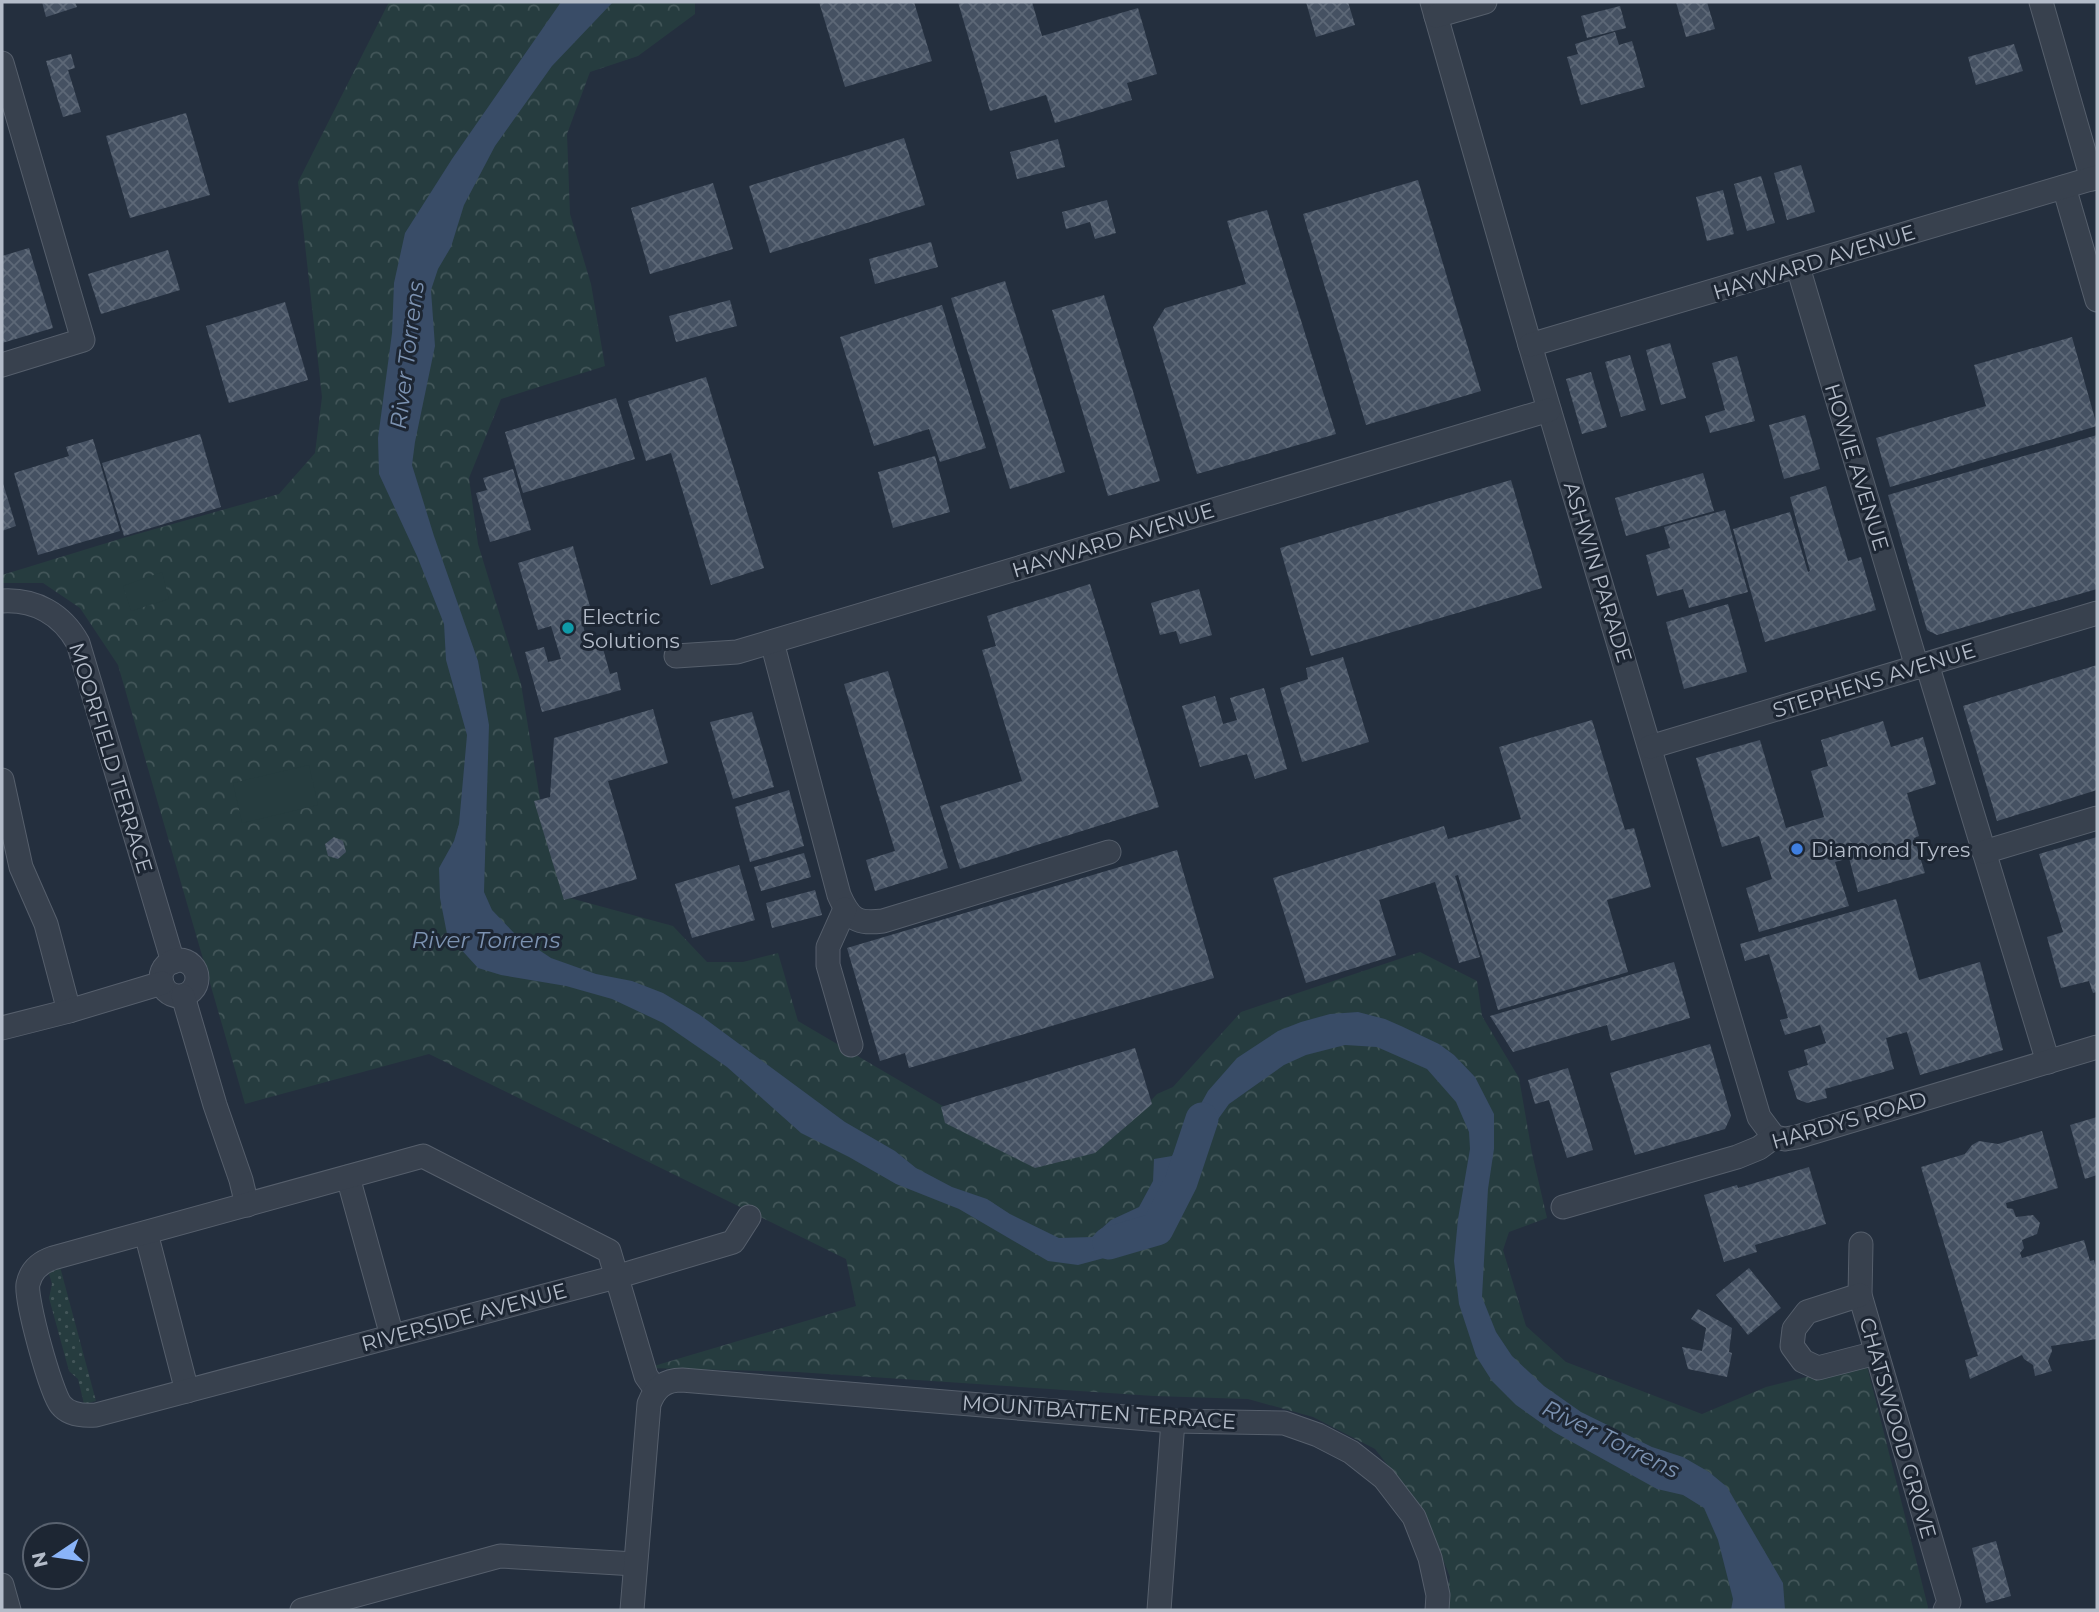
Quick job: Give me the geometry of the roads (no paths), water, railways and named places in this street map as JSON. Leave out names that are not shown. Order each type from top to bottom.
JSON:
[{"type":"street","points":[[1434,9],[1485,2]]},
{"type":"street","points":[[2041,2],[2095,178]]},
{"type":"street","name":"ASHWIN PARADE","points":[[1434,9],[1549,410],[1759,1118],[1774,1137]]},
{"type":"street","points":[[2,63],[83,340],[2,365]]},
{"type":"street","name":"HAYWARD AVENUE","points":[[1530,345],[2095,178]]},
{"type":"street","points":[[2064,187],[2097,300]]},
{"type":"street","name":"HOWIE AVENUE","points":[[1798,267],[2048,1062]]},
{"type":"street","name":"HAYWARD AVENUE","points":[[676,656],[737,652],[1549,410]]},
{"type":"street","name":"MOORFIELD TERRACE","points":[[2,601],[23,601],[48,611],[65,625],[78,643],[173,962]]},
{"type":"street","name":"STEPHENS AVENUE","points":[[1650,747],[2097,613]]},
{"type":"street","points":[[772,642],[836,882],[845,909],[855,920],[883,922],[1109,852]]},
{"type":"street","points":[[2,780],[21,867],[46,924],[69,1012]]},
{"type":"street","points":[[1984,852],[2097,818]]},
{"type":"street","points":[[845,909],[828,947],[828,965],[851,1045]]},
{"type":"street","points":[[173,962],[188,963],[197,976],[194,989],[183,996],[170,994],[162,984],[164,970],[173,962]]},
{"type":"street","points":[[2,1028],[69,1012],[162,984]]},
{"type":"street","points":[[183,996],[247,1205]]},
{"type":"street","name":"HARDYS ROAD","points":[[1563,1207],[1737,1157],[1759,1148],[1774,1137],[1797,1137],[2097,1047]]},
{"type":"street","name":"RIVERSIDE AVENUE","points":[[423,1156],[609,1251],[616,1277],[85,1416],[61,1406],[55,1397],[29,1299],[29,1281],[32,1273],[43,1261],[247,1205],[423,1156]]},
{"type":"street","points":[[348,1177],[392,1336]]},
{"type":"street","points":[[632,1610],[647,1413],[656,1390],[646,1376],[616,1277],[733,1242],[750,1217]]},
{"type":"street","points":[[146,1233],[187,1391]]},
{"type":"street","name":"CHATSWOOD GROVE","points":[[1861,1244],[1860,1295],[1949,1602],[1945,1610]]},
{"type":"street","points":[[1860,1295],[1807,1312],[1794,1329],[1792,1346],[1803,1361],[1818,1368],[1876,1353]]},
{"type":"street","name":"MOUNTBATTEN TERRACE","points":[[656,1390],[671,1380],[682,1380],[1172,1421],[1284,1423],[1318,1435],[1351,1452],[1384,1478],[1414,1517],[1430,1558],[1438,1595],[1437,1610]]},
{"type":"street","points":[[1159,1610],[1172,1421]]},
{"type":"street","points":[[302,1610],[500,1556],[635,1564]]},
{"type":"street","points":[[2,1585],[9,1610]]},
{"type":"water","name":"River Torrens","points":[[561,2],[613,2],[552,66],[495,146],[464,205],[451,247],[438,269],[431,290],[435,346],[412,465],[478,661],[489,725],[484,892],[492,910],[515,934],[551,958],[596,974],[632,981],[663,993],[700,1015],[845,1122],[895,1151],[916,1168],[952,1187],[987,1199],[1010,1214],[1059,1238],[1092,1237],[1111,1220],[1139,1207],[1153,1181],[1154,1159],[1172,1156],[1208,1091],[1237,1058],[1278,1031],[1330,1014],[1358,1012],[1385,1019],[1439,1044],[1475,1077],[1494,1114],[1494,1149],[1488,1189],[1482,1297],[1496,1332],[1512,1356],[1544,1386],[1581,1412],[1652,1447],[1683,1457],[1709,1472],[1727,1487],[1783,1583],[1785,1610],[1731,1610],[1733,1599],[1718,1540],[1704,1508],[1683,1495],[1657,1489],[1554,1432],[1516,1405],[1492,1381],[1476,1356],[1459,1304],[1454,1261],[1470,1149],[1469,1132],[1456,1102],[1427,1069],[1377,1047],[1345,1045],[1306,1055],[1284,1065],[1229,1104],[1180,1172],[1150,1236],[1134,1250],[1078,1265],[1048,1261],[959,1209],[896,1184],[801,1133],[727,1067],[663,1023],[612,999],[566,986],[501,975],[478,968],[447,934],[440,898],[439,868],[454,841],[459,824],[467,735],[446,660],[444,624],[417,556],[379,474],[378,438],[392,333],[394,283],[405,233],[452,159]]},
{"type":"waterway","name":"River Torrens","points":[[1109,1243],[1157,1229],[1181,1182],[1202,1119]]},
{"type":"place","name":"Electric Solutions","points":[[568,628]]},
{"type":"place","name":"Diamond Tyres","points":[[1797,849]]}]
